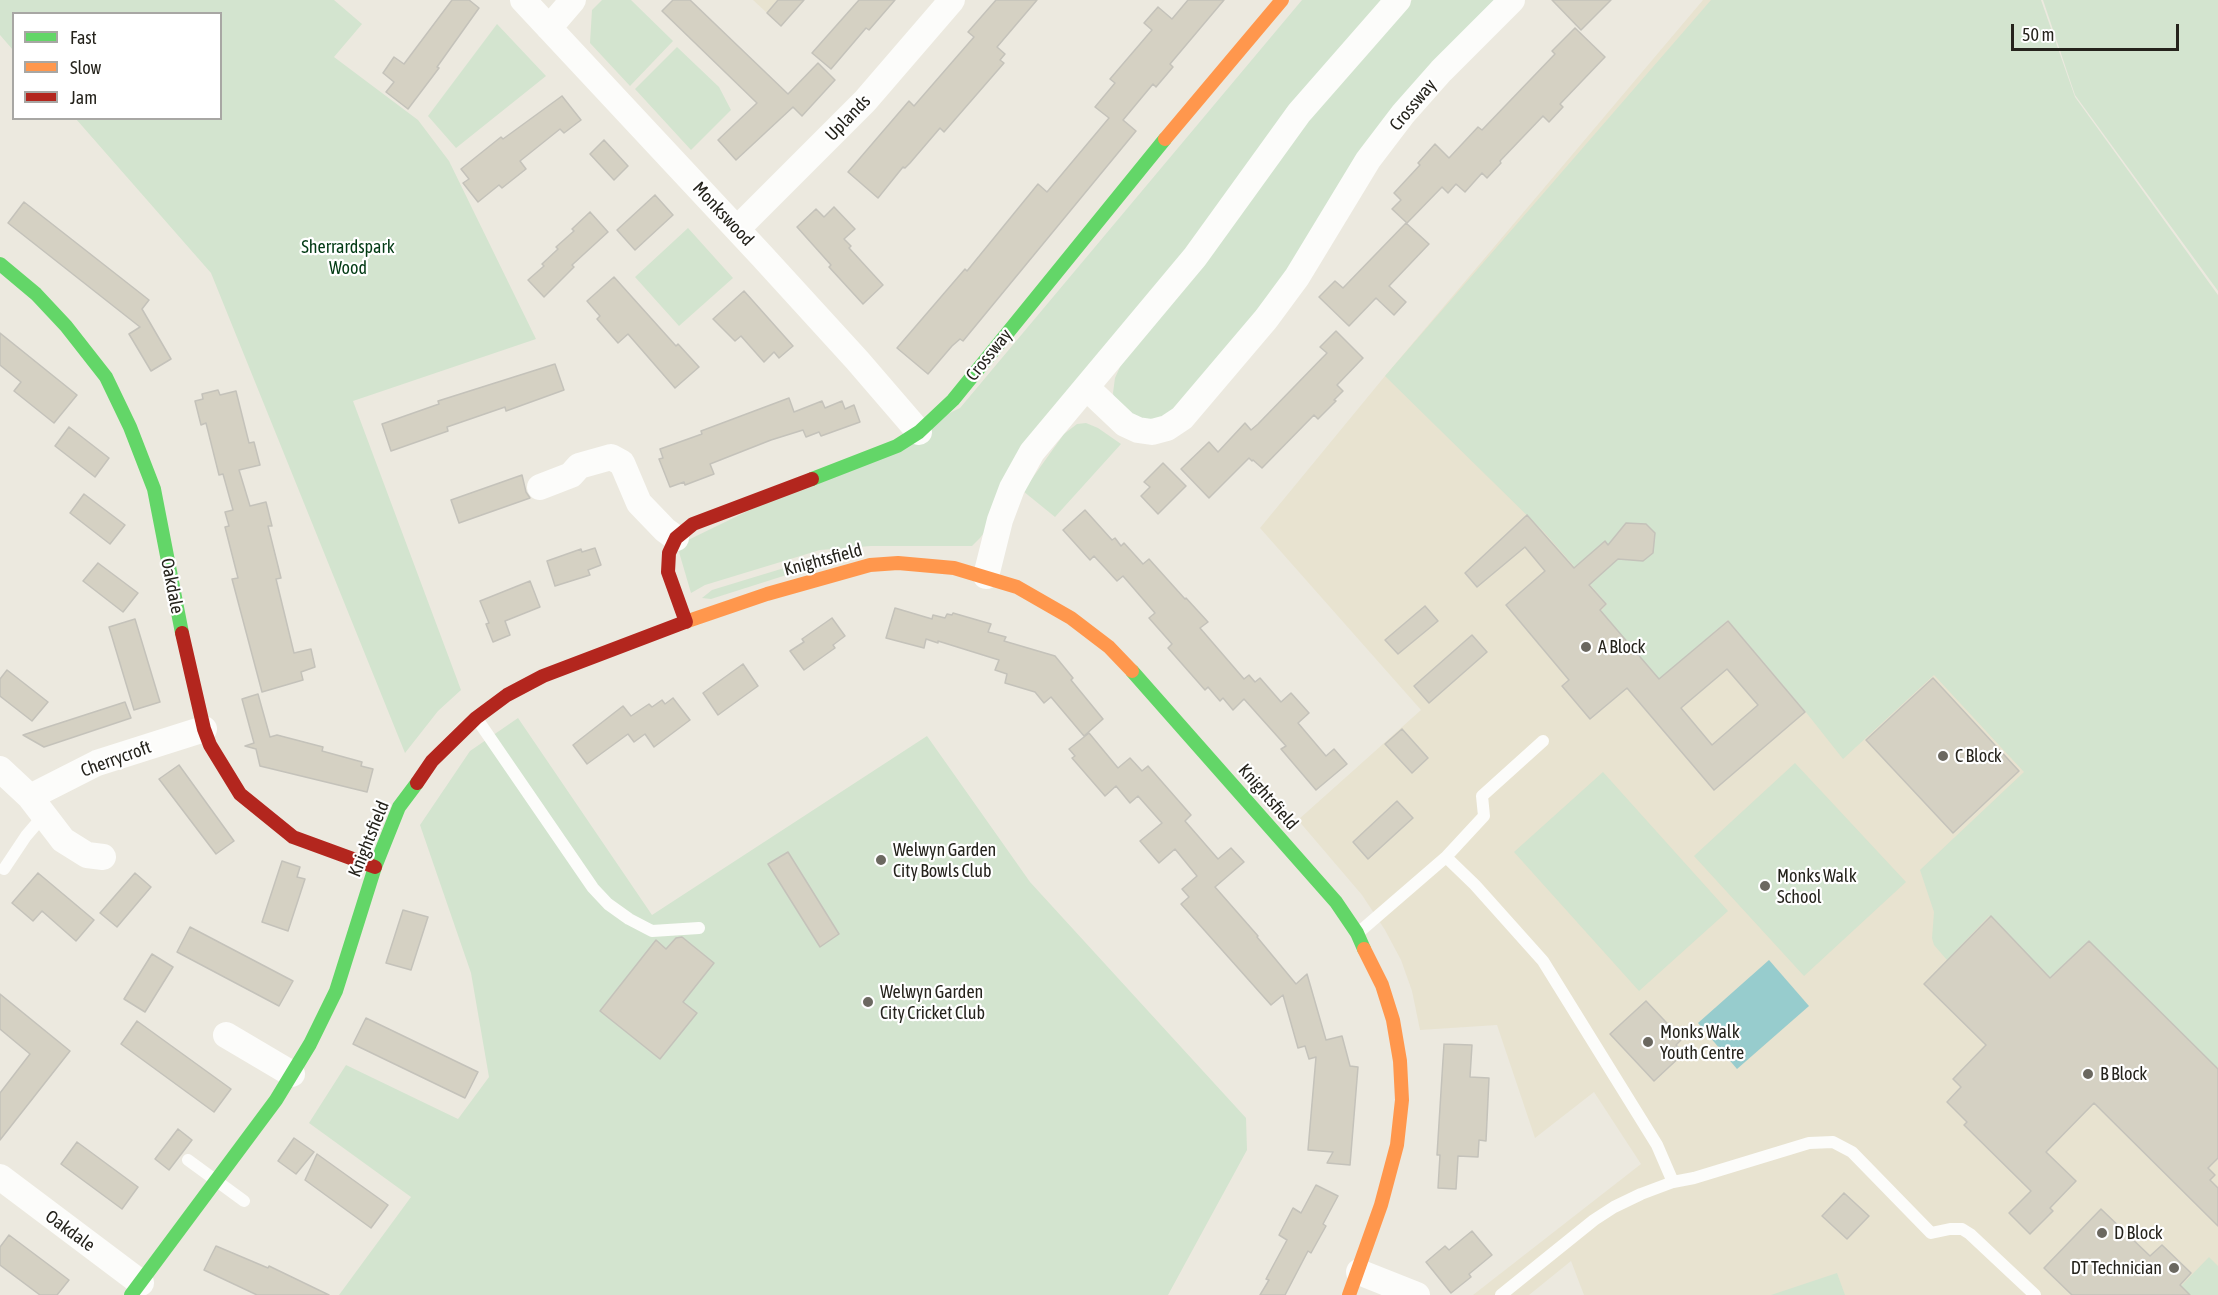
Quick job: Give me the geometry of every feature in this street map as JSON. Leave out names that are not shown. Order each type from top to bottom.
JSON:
[{"type":"street","name":"Monkswood","points":[[523,0],[737,229],[857,360],[919,432]]},
{"type":"street","points":[[549,28],[573,0]]},
{"type":"street","name":"Uplands","points":[[737,229],[865,101],[952,0]]},
{"type":"street","name":"Crossway","points":[[676,538],[693,524],[870,457],[897,446],[919,432],[952,400],[1160,145],[1282,0]]},
{"type":"street","points":[[986,576],[1000,520],[1012,488],[1032,452],[1195,257],[1299,113],[1398,0]]},
{"type":"street","name":"Crossway","points":[[1087,388],[1125,424],[1138,430],[1152,432],[1167,428],[1182,417],[1266,319],[1297,277],[1368,160],[1403,114],[1441,71],[1512,0]]},
{"type":"street","name":"Oakdale","points":[[0,264],[36,294],[66,326],[106,377],[130,427],[154,489],[173,595],[204,729],[210,745],[240,794],[293,837],[375,867]]},
{"type":"street","points":[[540,487],[571,475],[579,466],[611,458],[622,463],[639,503],[676,538],[669,553],[668,572],[686,622]]},
{"type":"street","name":"Knightsfield","points":[[136,1289],[276,1100],[310,1044],[336,991],[375,867],[399,807],[432,761],[476,718],[507,695],[543,676],[767,594],[829,575],[870,566],[922,564],[954,568],[1017,587],[1049,603],[1109,647],[1157,697],[1315,877],[1336,902],[1357,933],[1382,985],[1393,1020],[1400,1061],[1402,1100],[1397,1145],[1381,1205],[1354,1284]]},
{"type":"street","name":"Cherrycroft","points":[[37,806],[97,763],[204,729]]},
{"type":"street","points":[[0,769],[37,806],[63,840],[87,855],[103,857]]},
{"type":"street","points":[[226,1035],[292,1074]]},
{"type":"street","name":"Oakdale","points":[[0,1177],[136,1289]]},
{"type":"street","points":[[1354,1284],[1417,1295]]},
{"type":"lane","points":[[476,718],[593,888],[608,904],[628,919],[652,931],[699,928]]},
{"type":"lane","points":[[1357,933],[1446,857],[1484,816],[1482,796],[1543,741]]},
{"type":"lane","points":[[4,869],[26,836],[37,806]]},
{"type":"lane","points":[[1446,857],[1475,885],[1543,961],[1657,1145],[1673,1182]]},
{"type":"lane","points":[[1501,1295],[1604,1214],[1641,1194],[1673,1182],[1694,1178],[1809,1143],[1833,1142],[1852,1152],[1931,1233],[1962,1229],[2035,1295]]},
{"type":"lane","points":[[188,1160],[244,1201]]},
{"type":"shaded area","points":[[753,0],[804,0],[781,26]]},
{"type":"shaded area","points":[[1703,0],[2034,0],[2070,100],[2218,299],[2218,1295],[1584,1295],[1571,1261],[1529,1295],[1473,1295],[1641,1164],[1594,1092],[1535,1138],[1497,1025],[1420,1030],[1412,991],[1401,960],[1385,930],[1362,895],[1298,820],[1421,710],[1260,528],[1385,376]]},
{"type":"green space","name":"Sherrardspark Wood","points":[[0,0],[334,0],[362,24],[334,57],[418,120],[449,161],[536,339],[353,401],[461,690],[438,711],[405,753],[211,273],[77,120],[222,120],[222,12],[12,12],[12,49],[0,35]]},
{"type":"green space","points":[[602,0],[631,0],[673,41],[630,86],[590,43],[592,10]]},
{"type":"green space","points":[[1302,0],[1388,0],[972,546],[871,546],[820,550],[705,585],[691,593],[679,552],[686,541],[960,408]]},
{"type":"green space","points":[[1412,0],[1497,0],[1206,377],[1166,418],[1150,424],[1115,405],[1113,393],[1115,378],[1124,358],[1307,116]]},
{"type":"green space","points":[[1711,0],[2041,0],[2075,97],[2218,295],[2218,1069],[2089,941],[2050,977],[1989,916],[1947,960],[1934,945],[1932,938],[1934,912],[1920,870],[2024,772],[1934,675],[1843,759],[1728,620],[1659,679],[1601,611],[1607,604],[1544,532],[1385,376]]},
{"type":"green space","points":[[2043,0],[2218,0],[2218,291],[2075,95]]},
{"type":"green space","points":[[497,24],[546,76],[456,148],[428,116]]},
{"type":"green space","points":[[677,47],[719,87],[731,110],[691,150],[635,89]]},
{"type":"green space","points":[[688,228],[733,278],[679,326],[635,277]]},
{"type":"green space","points":[[1086,423],[1098,428],[1121,444],[1055,517],[1023,491],[1064,434],[1077,424]]},
{"type":"green space","points":[[817,558],[840,558],[711,599],[702,598],[712,590]]},
{"type":"green space","name":"Welwyn Garden City Cricket Club","points":[[518,718],[652,915],[927,736],[1030,882],[1246,1118],[1247,1150],[1168,1295],[339,1295],[411,1197],[309,1123],[346,1065],[458,1119],[489,1077],[471,973],[420,825],[470,751]]},
{"type":"green space","points":[[1795,763],[1906,882],[1804,976],[1694,856]]},
{"type":"green space","points":[[1603,772],[1728,911],[1639,991],[1514,852]]},
{"type":"green space","points":[[2209,1257],[2218,1266],[2218,1295],[2178,1295],[2184,1289],[2181,1286]]},
{"type":"green space","points":[[1837,1273],[1845,1295],[1771,1295]]},
{"type":"water","points":[[1769,960],[1809,1006],[1737,1069],[1698,1023]]},
{"type":"building","points":[[452,0],[469,0],[479,8],[408,109],[386,92],[394,82],[383,73],[394,57],[404,64]]},
{"type":"building","points":[[673,0],[690,0],[788,94],[818,63],[835,80],[802,116],[793,107],[736,160],[718,140],[757,103],[662,11]]},
{"type":"building","points":[[778,0],[804,0],[781,26],[767,13]]},
{"type":"building","points":[[859,0],[895,0],[869,30],[866,28],[831,69],[812,53]]},
{"type":"building","points":[[996,0],[1037,0],[997,47],[1005,54],[1000,60],[1004,63],[944,132],[940,128],[910,163],[905,168],[903,167],[878,198],[848,172],[909,101],[914,106],[974,37],[968,32]]},
{"type":"building","points":[[1188,0],[1224,0],[1170,64],[1173,67],[1156,87],[1153,84],[1123,120],[1136,131],[963,341],[960,339],[952,346],[928,374],[897,348],[965,269],[967,271],[1038,184],[1047,192],[1109,118],[1095,107],[1115,83],[1110,79],[1152,30],[1144,23],[1158,7],[1172,19]]},
{"type":"building","points":[[1552,0],[1611,0],[1581,30]]},
{"type":"building","points":[[1575,28],[1605,57],[1560,104],[1563,107],[1549,122],[1543,116],[1487,178],[1482,173],[1465,192],[1456,184],[1448,193],[1442,187],[1407,223],[1392,209],[1401,200],[1394,193],[1420,165],[1418,163],[1435,144],[1449,158],[1478,127],[1482,130],[1555,54],[1552,51]]},
{"type":"building","points":[[562,96],[581,120],[564,133],[560,129],[520,161],[526,169],[502,188],[499,185],[478,202],[463,183],[469,179],[461,169],[501,137],[503,139]]},
{"type":"building","points":[[604,140],[628,166],[614,180],[590,154]]},
{"type":"building","points":[[655,195],[673,215],[635,250],[617,230]]},
{"type":"building","points":[[24,202],[149,300],[142,309],[171,359],[151,371],[129,334],[140,327],[8,223]]},
{"type":"building","points":[[834,207],[855,229],[844,239],[851,246],[849,248],[883,285],[863,304],[797,227],[816,209],[824,217]]},
{"type":"building","points":[[590,212],[608,232],[572,265],[574,267],[544,297],[528,280],[544,266],[542,264],[558,249],[556,247]]},
{"type":"building","points":[[1406,223],[1429,244],[1389,286],[1406,302],[1394,315],[1376,298],[1349,326],[1319,297],[1335,281],[1343,288]]},
{"type":"building","points":[[614,277],[676,346],[678,344],[699,367],[675,388],[628,334],[618,343],[597,319],[600,316],[587,301]]},
{"type":"building","points":[[744,291],[793,346],[779,358],[774,352],[764,362],[741,336],[735,341],[713,319]]},
{"type":"building","points":[[1336,331],[1363,358],[1337,385],[1343,391],[1334,400],[1336,401],[1318,419],[1314,415],[1262,468],[1249,458],[1209,498],[1181,469],[1209,442],[1218,452],[1245,423],[1251,430],[1258,424],[1327,353],[1320,347]]},
{"type":"building","points":[[0,333],[77,395],[54,423],[14,391],[21,382],[0,365]]},
{"type":"building","points":[[555,364],[564,390],[506,411],[505,407],[447,427],[448,431],[391,451],[382,424],[439,404],[438,401]]},
{"type":"building","points":[[218,390],[220,395],[236,391],[249,443],[254,442],[260,465],[239,470],[250,506],[266,502],[272,526],[268,526],[281,578],[276,579],[294,653],[311,649],[315,667],[301,672],[303,680],[262,692],[232,579],[238,578],[225,527],[229,526],[225,512],[233,510],[223,474],[219,475],[206,423],[201,425],[195,401],[203,399],[202,394]]},
{"type":"building","points":[[789,398],[794,412],[822,401],[825,408],[842,401],[845,409],[854,405],[860,422],[821,436],[819,432],[806,437],[803,430],[771,440],[710,464],[714,474],[685,485],[684,482],[670,487],[659,459],[663,458],[660,449]]},
{"type":"building","points":[[69,427],[109,458],[95,477],[55,446]]},
{"type":"building","points":[[1163,463],[1186,486],[1158,514],[1141,496],[1150,487],[1144,482]]},
{"type":"building","points":[[522,475],[526,492],[530,498],[459,523],[451,500]]},
{"type":"building","points":[[84,494],[125,525],[110,544],[70,513]]},
{"type":"building","points":[[1085,510],[1112,540],[1115,538],[1121,546],[1124,543],[1143,564],[1149,559],[1186,598],[1208,622],[1200,628],[1244,679],[1249,675],[1255,682],[1260,678],[1281,702],[1291,693],[1309,713],[1298,723],[1326,756],[1334,749],[1347,764],[1316,790],[1281,749],[1286,746],[1244,699],[1233,710],[1223,698],[1220,701],[1208,687],[1205,690],[1168,648],[1172,644],[1149,618],[1155,613],[1123,576],[1117,581],[1094,556],[1090,560],[1063,530]]},
{"type":"building","name":"A Block","points":[[1527,515],[1574,568],[1605,541],[1608,545],[1626,523],[1646,524],[1655,533],[1653,553],[1643,561],[1618,559],[1589,585],[1606,604],[1600,610],[1659,679],[1728,621],[1805,712],[1714,790],[1627,688],[1590,719],[1562,686],[1569,680],[1506,605],[1545,571],[1525,547],[1477,587],[1465,573]],"holes":[[[1727,669],[1758,705],[1712,745],[1681,708]]]},
{"type":"building","points":[[595,548],[601,565],[588,570],[590,575],[555,586],[547,561],[581,549],[582,552]]},
{"type":"building","points":[[98,563],[138,593],[123,612],[83,581]]},
{"type":"building","points":[[530,581],[540,607],[505,621],[510,635],[493,642],[486,624],[489,623],[480,601]]},
{"type":"building","points":[[1425,606],[1438,621],[1398,654],[1385,640]]},
{"type":"building","points":[[895,608],[932,619],[933,615],[945,618],[947,614],[952,615],[953,613],[991,624],[988,632],[1006,637],[1004,641],[1055,656],[1073,678],[1071,680],[1103,719],[1084,736],[1051,697],[1044,703],[1035,692],[1005,683],[1007,674],[995,670],[999,660],[938,641],[938,643],[926,639],[924,648],[886,638]]},
{"type":"building","points":[[832,618],[845,636],[833,645],[835,648],[804,670],[790,651],[804,642],[802,639]]},
{"type":"building","points":[[135,619],[160,702],[134,710],[109,627]]},
{"type":"building","points":[[1472,635],[1487,652],[1429,703],[1414,686]]},
{"type":"building","points":[[743,664],[758,686],[718,715],[703,693]]},
{"type":"building","points":[[7,670],[48,702],[32,721],[0,696],[0,679]]},
{"type":"building","name":"C Block","points":[[1933,678],[2019,771],[1953,833],[1866,740]]},
{"type":"building","points":[[258,694],[270,737],[277,735],[323,747],[322,751],[362,762],[361,766],[373,769],[367,792],[260,766],[256,749],[245,746],[254,743],[242,699]]},
{"type":"building","points":[[673,698],[690,720],[654,747],[645,734],[634,742],[628,734],[587,764],[573,745],[623,706],[631,716],[649,704],[652,707],[662,700],[665,704]]},
{"type":"building","points":[[125,702],[131,718],[44,747],[23,735]]},
{"type":"building","points":[[1402,729],[1428,758],[1412,773],[1385,744]]},
{"type":"building","points":[[1089,733],[1118,768],[1130,758],[1142,771],[1148,766],[1191,815],[1185,821],[1218,859],[1231,848],[1244,862],[1215,887],[1296,984],[1307,974],[1326,1040],[1342,1036],[1350,1066],[1358,1067],[1350,1165],[1327,1163],[1333,1152],[1308,1150],[1316,1057],[1309,1059],[1305,1046],[1298,1048],[1283,995],[1271,1005],[1181,904],[1189,897],[1182,889],[1197,876],[1175,849],[1159,863],[1140,841],[1162,823],[1138,796],[1130,803],[1116,786],[1105,796],[1072,758],[1075,756],[1069,749]]},
{"type":"building","points":[[179,765],[234,841],[216,854],[159,779]]},
{"type":"building","points":[[1397,801],[1413,818],[1368,859],[1353,842]]},
{"type":"building","points":[[788,852],[839,934],[820,947],[768,864]]},
{"type":"building","points":[[282,861],[300,867],[297,877],[305,879],[288,931],[262,922]]},
{"type":"building","points":[[38,873],[94,920],[76,941],[42,911],[33,921],[12,903]]},
{"type":"building","points":[[135,873],[151,887],[117,927],[100,913]]},
{"type":"building","points":[[403,910],[428,917],[411,970],[386,963]]},
{"type":"building","name":"B Block","points":[[1991,916],[2050,978],[2089,941],[2218,1069],[2218,1158],[2208,1168],[2215,1175],[2210,1180],[2218,1188],[2218,1226],[2094,1103],[2046,1152],[2076,1181],[2050,1208],[2053,1211],[2030,1234],[2009,1213],[2031,1191],[1964,1125],[1967,1122],[1947,1102],[1961,1087],[1953,1079],[1986,1045],[1924,984]]},
{"type":"building","points":[[190,927],[293,981],[279,1006],[177,952]]},
{"type":"building","points":[[682,937],[714,963],[683,1002],[697,1013],[660,1059],[600,1011],[656,940],[666,949],[676,938]]},
{"type":"building","points":[[152,954],[173,967],[145,1012],[124,999]]},
{"type":"building","points":[[0,994],[70,1051],[0,1140],[0,1093],[30,1054],[0,1029]]},
{"type":"building","name":"Monks Walk Youth Centre","points":[[1646,1001],[1682,1039],[1676,1045],[1684,1053],[1654,1081],[1610,1034]]},
{"type":"building","points":[[366,1018],[478,1072],[465,1098],[353,1044]]},
{"type":"building","points":[[137,1021],[231,1089],[214,1112],[121,1044]]},
{"type":"building","points":[[1444,1044],[1472,1045],[1470,1077],[1489,1078],[1486,1141],[1479,1140],[1478,1157],[1458,1156],[1456,1189],[1438,1188],[1440,1155],[1437,1155]]},
{"type":"building","points":[[178,1129],[192,1140],[169,1170],[155,1159]]},
{"type":"building","points":[[294,1138],[314,1152],[296,1174],[278,1161]]},
{"type":"building","points":[[77,1142],[138,1187],[122,1209],[61,1164]]},
{"type":"building","points":[[317,1154],[388,1205],[371,1228],[305,1180]]},
{"type":"building","points":[[1316,1185],[1338,1196],[1323,1224],[1326,1226],[1311,1253],[1308,1251],[1285,1295],[1260,1295],[1287,1240],[1279,1235],[1293,1208],[1301,1213]]},
{"type":"building","points":[[1844,1193],[1869,1216],[1847,1239],[1822,1216]]},
{"type":"building","name":"D Block","points":[[2101,1209],[2150,1256],[2162,1245],[2191,1273],[2180,1285],[2190,1295],[2072,1295],[2044,1268]]},
{"type":"building","points":[[1472,1231],[1492,1255],[1469,1274],[1471,1277],[1451,1293],[1426,1262],[1445,1246],[1449,1250]]},
{"type":"building","points":[[9,1235],[69,1280],[57,1295],[40,1295],[0,1265],[0,1247]]},
{"type":"building","points":[[216,1246],[268,1268],[269,1266],[329,1295],[257,1295],[204,1270]]},
{"type":"traffic: fast","points":[[812,479],[897,446],[919,432],[953,400],[1165,139]]},
{"type":"traffic: fast","points":[[0,264],[36,294],[66,326],[106,377],[130,427],[154,489],[182,633]]},
{"type":"traffic: fast","points":[[1132,671],[1336,902],[1357,933],[1364,949]]},
{"type":"traffic: fast","points":[[131,1295],[276,1100],[310,1044],[336,991],[375,867],[399,807],[417,783]]},
{"type":"traffic: slow","points":[[1165,139],[1282,0]]},
{"type":"traffic: slow","points":[[685,622],[767,594],[870,565],[898,563],[954,568],[1017,587],[1071,618],[1109,647],[1132,671]]},
{"type":"traffic: slow","points":[[1349,1295],[1381,1205],[1397,1145],[1402,1100],[1400,1061],[1393,1020],[1382,985],[1364,949]]},
{"type":"traffic: jam","points":[[686,622],[668,572],[669,553],[676,538],[693,524],[812,479]]},
{"type":"traffic: jam","points":[[417,783],[432,761],[476,718],[507,695],[543,676],[685,622]]},
{"type":"traffic: jam","points":[[182,633],[204,729],[210,745],[240,794],[293,837],[375,867]]},
{"type":"place","name":"A Block","points":[[1586,647]]},
{"type":"place","name":"C Block","points":[[1943,756]]},
{"type":"place","name":"Welwyn Garden City Bowls Club","points":[[881,860]]},
{"type":"place","name":"Monks Walk School","points":[[1765,886]]},
{"type":"place","name":"Welwyn Garden City Cricket Club","points":[[868,1002]]},
{"type":"place","name":"Monks Walk Youth Centre","points":[[1648,1042]]},
{"type":"place","name":"B Block","points":[[2088,1074]]},
{"type":"place","name":"D Block","points":[[2102,1233]]},
{"type":"place","name":"DT Technician","points":[[2174,1268]]}]
